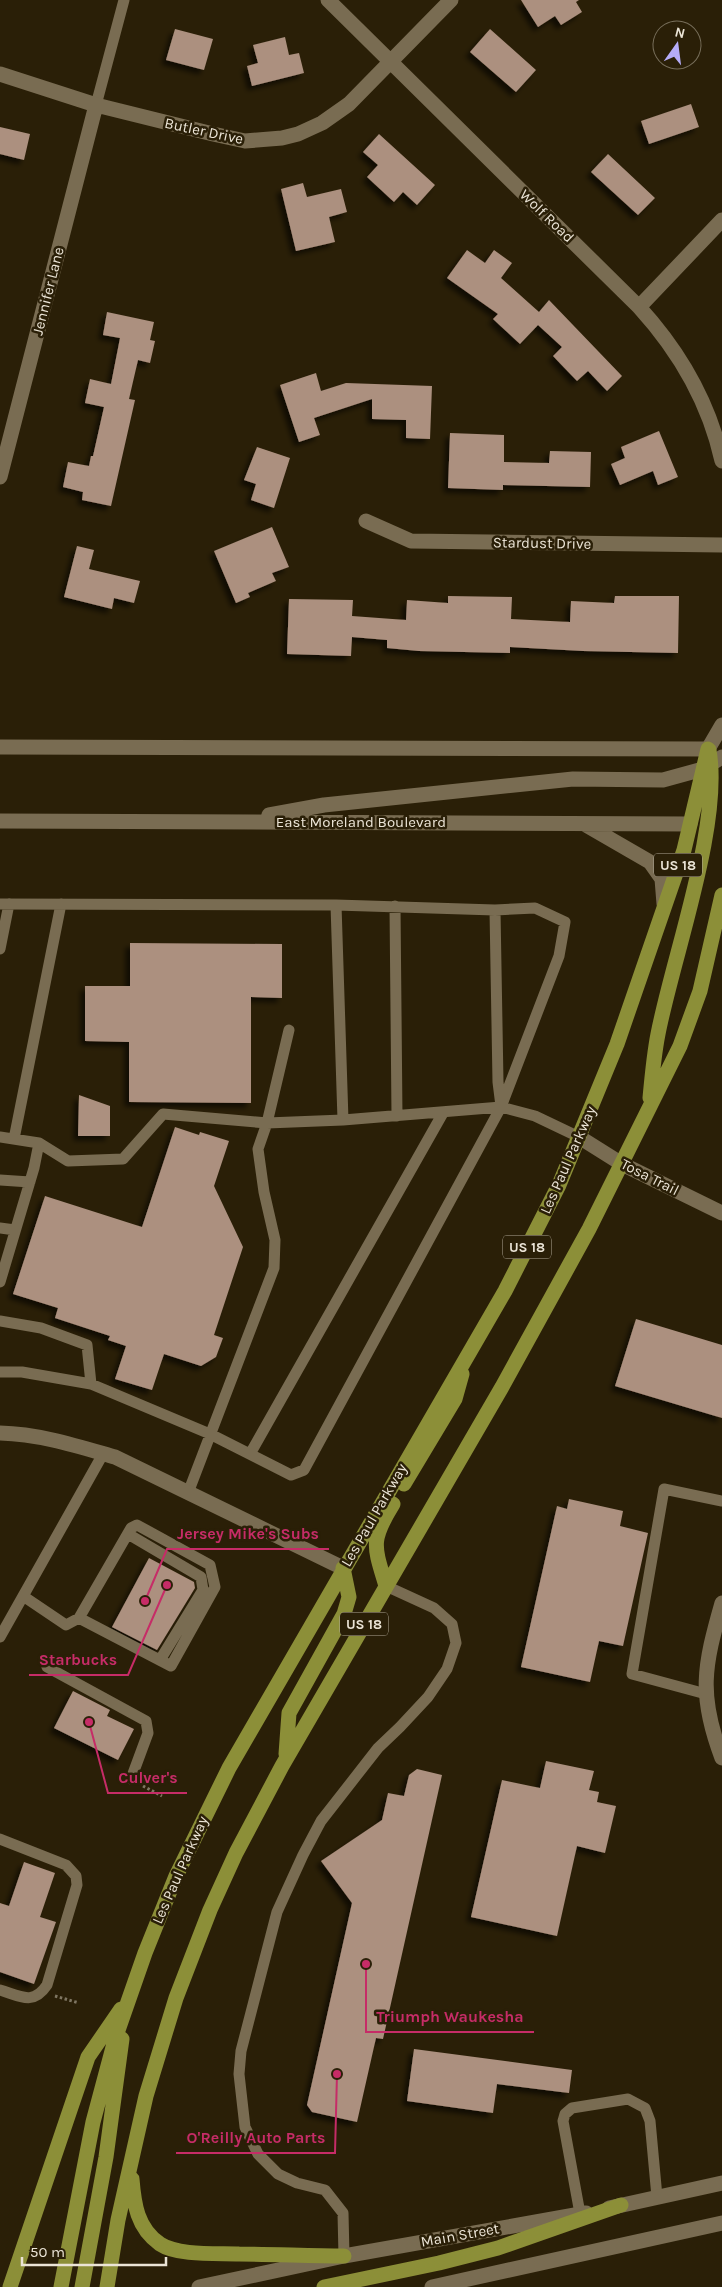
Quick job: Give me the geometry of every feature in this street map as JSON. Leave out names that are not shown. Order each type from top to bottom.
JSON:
[{"type":"main road","name":"Wolf Road","points":[[328,0],[639,307],[658,328],[694,381],[712,423],[722,462]]},
{"type":"main road","name":"Butler Drive","points":[[0,74],[96,106],[245,141],[282,138],[298,134],[322,123],[342,109],[451,0]]},
{"type":"main road","name":"Jennifer Lane","points":[[0,477],[96,106]]},
{"type":"main road","points":[[639,307],[722,220]]},
{"type":"main road","name":"Stardust Drive","points":[[366,521],[411,542],[722,545]]},
{"type":"main road","points":[[0,747],[715,749],[722,725]]},
{"type":"main road","points":[[0,758],[24,748]]},
{"type":"main road","name":"Les Paul Parkway","points":[[61,2287],[92,2122],[124,2013],[152,1936],[207,1810],[229,1768],[505,1291],[559,1185],[617,1044],[684,850],[690,824],[713,763],[715,749]]},
{"type":"main road","points":[[238,821],[324,805],[573,779],[663,780],[713,763],[719,800],[718,824],[658,1033],[648,1109]]},
{"type":"main road","points":[[690,824],[719,800]]},
{"type":"main road","name":"East Moreland Boulevard","points":[[0,821],[718,824]]},
{"type":"main road","points":[[584,824],[650,862],[662,879],[664,904]]},
{"type":"main road","points":[[700,991],[722,895]]},
{"type":"main road","name":"US 18","points":[[107,2287],[131,2157],[146,2096],[183,1981],[236,1852],[286,1759],[506,1379],[590,1229],[680,1046],[700,991],[722,940]]},
{"type":"main road","name":"Tosa Trail","points":[[579,1137],[622,1164],[722,1213]]},
{"type":"main road","points":[[386,1586],[375,1550],[376,1536],[387,1512],[455,1399],[467,1356]]},
{"type":"main road","points":[[0,1433],[40,1437],[103,1454],[150,1473],[343,1568],[349,1597],[344,1614],[289,1713],[286,1759]]},
{"type":"main road","points":[[720,1748],[712,1731],[706,1694],[708,1652],[722,1603]]},
{"type":"main road","points":[[10,2287],[88,2057],[129,1998]]},
{"type":"main road","points":[[82,2287],[108,2148],[119,2076],[124,2013]]},
{"type":"main road","points":[[131,2157],[134,2200],[137,2214],[143,2226],[161,2244],[173,2249],[220,2254],[344,2256]]},
{"type":"main road","points":[[324,2287],[439,2264],[498,2248],[580,2217],[621,2205],[722,2183]]},
{"type":"main road","name":"Main Street","points":[[198,2287],[344,2256],[580,2217]]},
{"type":"main road","points":[[432,2287],[722,2222]]},
{"type":"lane","points":[[96,106],[124,0]]},
{"type":"lane","points":[[0,949],[4,904],[336,905],[495,910],[535,908],[565,922],[559,956],[501,1108],[304,1470],[291,1475],[210,1434],[92,1384],[22,1372],[0,1372]]},
{"type":"lane","points":[[14,1139],[61,904]]},
{"type":"lane","points":[[336,905],[343,1120]]},
{"type":"lane","points":[[395,906],[397,1116]]},
{"type":"lane","points":[[495,910],[498,1082],[501,1108]]},
{"type":"lane","points":[[188,1493],[274,1268],[275,1240],[264,1192],[258,1149],[267,1123],[289,1030]]},
{"type":"lane","points":[[0,1137],[39,1143],[68,1161],[123,1159],[163,1114],[267,1123],[343,1120],[501,1108],[534,1116],[579,1137]]},
{"type":"lane","points":[[250,1454],[443,1113]]},
{"type":"lane","points":[[0,1282],[30,1182],[39,1143]]},
{"type":"lane","points":[[0,1180],[30,1182]]},
{"type":"lane","points":[[0,1228],[16,1230]]},
{"type":"lane","points":[[0,1322],[41,1328],[87,1345],[92,1384]]},
{"type":"lane","points":[[0,1637],[103,1454]]},
{"type":"lane","points":[[706,1694],[632,1674],[664,1489],[722,1501]]},
{"type":"lane","points":[[23,1596],[66,1625],[79,1618],[130,1531],[202,1577],[202,1590],[160,1660],[79,1618]]},
{"type":"lane","points":[[344,2256],[343,2213],[325,2190],[298,2183],[278,2174],[258,2154],[245,2127],[238,2074],[240,2051],[277,1912],[303,1856],[321,1821],[378,1748],[428,1697],[447,1668],[456,1643],[452,1624],[434,1608],[386,1586]]},
{"type":"lane","points":[[47,1667],[146,1721],[148,1733],[136,1782]]},
{"type":"lane","points":[[0,1838],[66,1865],[76,1876],[77,1885],[47,1985],[40,1995],[30,1999],[0,1990]]},
{"type":"lane","points":[[580,2217],[563,2121],[565,2114],[572,2108],[628,2099],[645,2108],[650,2121],[657,2197]]},
{"type":"path","points":[[136,1782],[162,1796]]},
{"type":"path","points":[[54,1996],[79,2004]]},
{"type":"building","points":[[521,0],[579,0],[576,2],[582,12],[561,25],[555,16],[538,27]]},
{"type":"building","points":[[175,29],[213,39],[204,70],[166,60]]},
{"type":"building","points":[[490,29],[536,70],[516,92],[470,52]]},
{"type":"building","points":[[285,37],[289,55],[299,53],[304,73],[252,86],[247,66],[258,63],[253,45]]},
{"type":"building","points":[[691,104],[699,127],[649,144],[641,121]]},
{"type":"building","points":[[0,127],[30,134],[24,160],[0,154]]},
{"type":"building","points":[[379,134],[435,185],[417,205],[403,192],[394,202],[367,177],[378,165],[363,152]]},
{"type":"building","points":[[608,154],[655,198],[638,215],[591,172]]},
{"type":"building","points":[[303,183],[307,197],[341,189],[347,212],[329,217],[335,242],[296,251],[281,189]]},
{"type":"building","points":[[467,250],[485,263],[494,250],[512,263],[501,278],[539,312],[549,300],[622,376],[607,391],[588,371],[577,381],[553,356],[562,347],[538,325],[520,344],[493,319],[498,314],[447,278]]},
{"type":"building","points":[[107,312],[154,322],[150,340],[155,341],[150,363],[138,360],[129,399],[135,400],[111,506],[82,500],[83,492],[63,487],[68,462],[89,466],[91,456],[93,456],[104,407],[85,403],[90,379],[111,384],[120,338],[103,335]]},
{"type":"building","points":[[316,373],[321,391],[346,383],[432,386],[430,439],[406,438],[406,420],[372,419],[372,399],[314,418],[320,435],[299,442],[280,385]]},
{"type":"building","points":[[659,431],[678,477],[658,485],[653,471],[620,485],[611,464],[625,458],[621,447]]},
{"type":"building","points":[[450,433],[504,435],[504,462],[549,463],[550,451],[591,452],[590,487],[503,485],[503,490],[448,488]]},
{"type":"building","points":[[257,447],[290,458],[274,508],[251,500],[256,484],[244,480]]},
{"type":"building","points":[[272,527],[289,567],[272,573],[276,581],[248,593],[250,597],[236,603],[214,551]]},
{"type":"building","points":[[77,546],[94,550],[89,569],[140,581],[134,603],[114,598],[112,609],[64,597]]},
{"type":"building","points":[[448,596],[512,597],[511,619],[570,622],[571,601],[614,603],[615,596],[679,596],[678,653],[510,647],[510,653],[419,651],[387,648],[387,640],[352,637],[351,656],[287,654],[289,599],[353,600],[352,616],[406,620],[407,600],[448,603]]},
{"type":"building","points":[[130,943],[282,944],[282,998],[251,997],[251,1103],[129,1102],[129,1042],[85,1041],[85,986],[130,986]]},
{"type":"building","points":[[79,1095],[110,1106],[110,1136],[78,1136]]},
{"type":"building","points":[[175,1127],[199,1135],[200,1132],[229,1141],[214,1186],[243,1247],[214,1335],[223,1338],[216,1357],[201,1366],[164,1354],[152,1390],[115,1379],[126,1346],[108,1340],[110,1336],[55,1318],[58,1308],[13,1294],[45,1196],[142,1227]]},
{"type":"building","points":[[636,1319],[722,1345],[722,1418],[615,1386]]},
{"type":"building","points":[[569,1499],[623,1511],[620,1526],[648,1533],[623,1646],[599,1641],[590,1682],[521,1667],[557,1506],[567,1509]]},
{"type":"building","points":[[149,1558],[194,1582],[195,1588],[157,1650],[112,1627]]},
{"type":"building","points":[[73,1691],[110,1710],[107,1716],[134,1729],[118,1760],[54,1728]]},
{"type":"building","points":[[546,1761],[594,1771],[589,1790],[599,1792],[597,1802],[616,1806],[605,1853],[577,1846],[557,1936],[471,1917],[502,1780],[540,1788]]},
{"type":"building","points":[[417,1769],[442,1775],[383,2039],[376,2038],[357,2122],[312,2112],[307,2105],[352,1903],[321,1861],[382,1820],[388,1793],[404,1796],[409,1775]]},
{"type":"building","points":[[24,1862],[55,1873],[40,1917],[56,1922],[34,1984],[0,1972],[0,1903],[9,1906]]},
{"type":"building","points":[[414,2049],[572,2070],[569,2093],[497,2084],[493,2113],[407,2101]]},
{"type":"place","name":"Starbucks","points":[[167,1585]]},
{"type":"place","name":"Jersey Mike's Subs","points":[[145,1601]]},
{"type":"place","name":"Culver's","points":[[89,1722]]},
{"type":"place","name":"Triumph Waukesha","points":[[366,1964]]},
{"type":"place","name":"O'Reilly Auto Parts","points":[[337,2074]]}]
